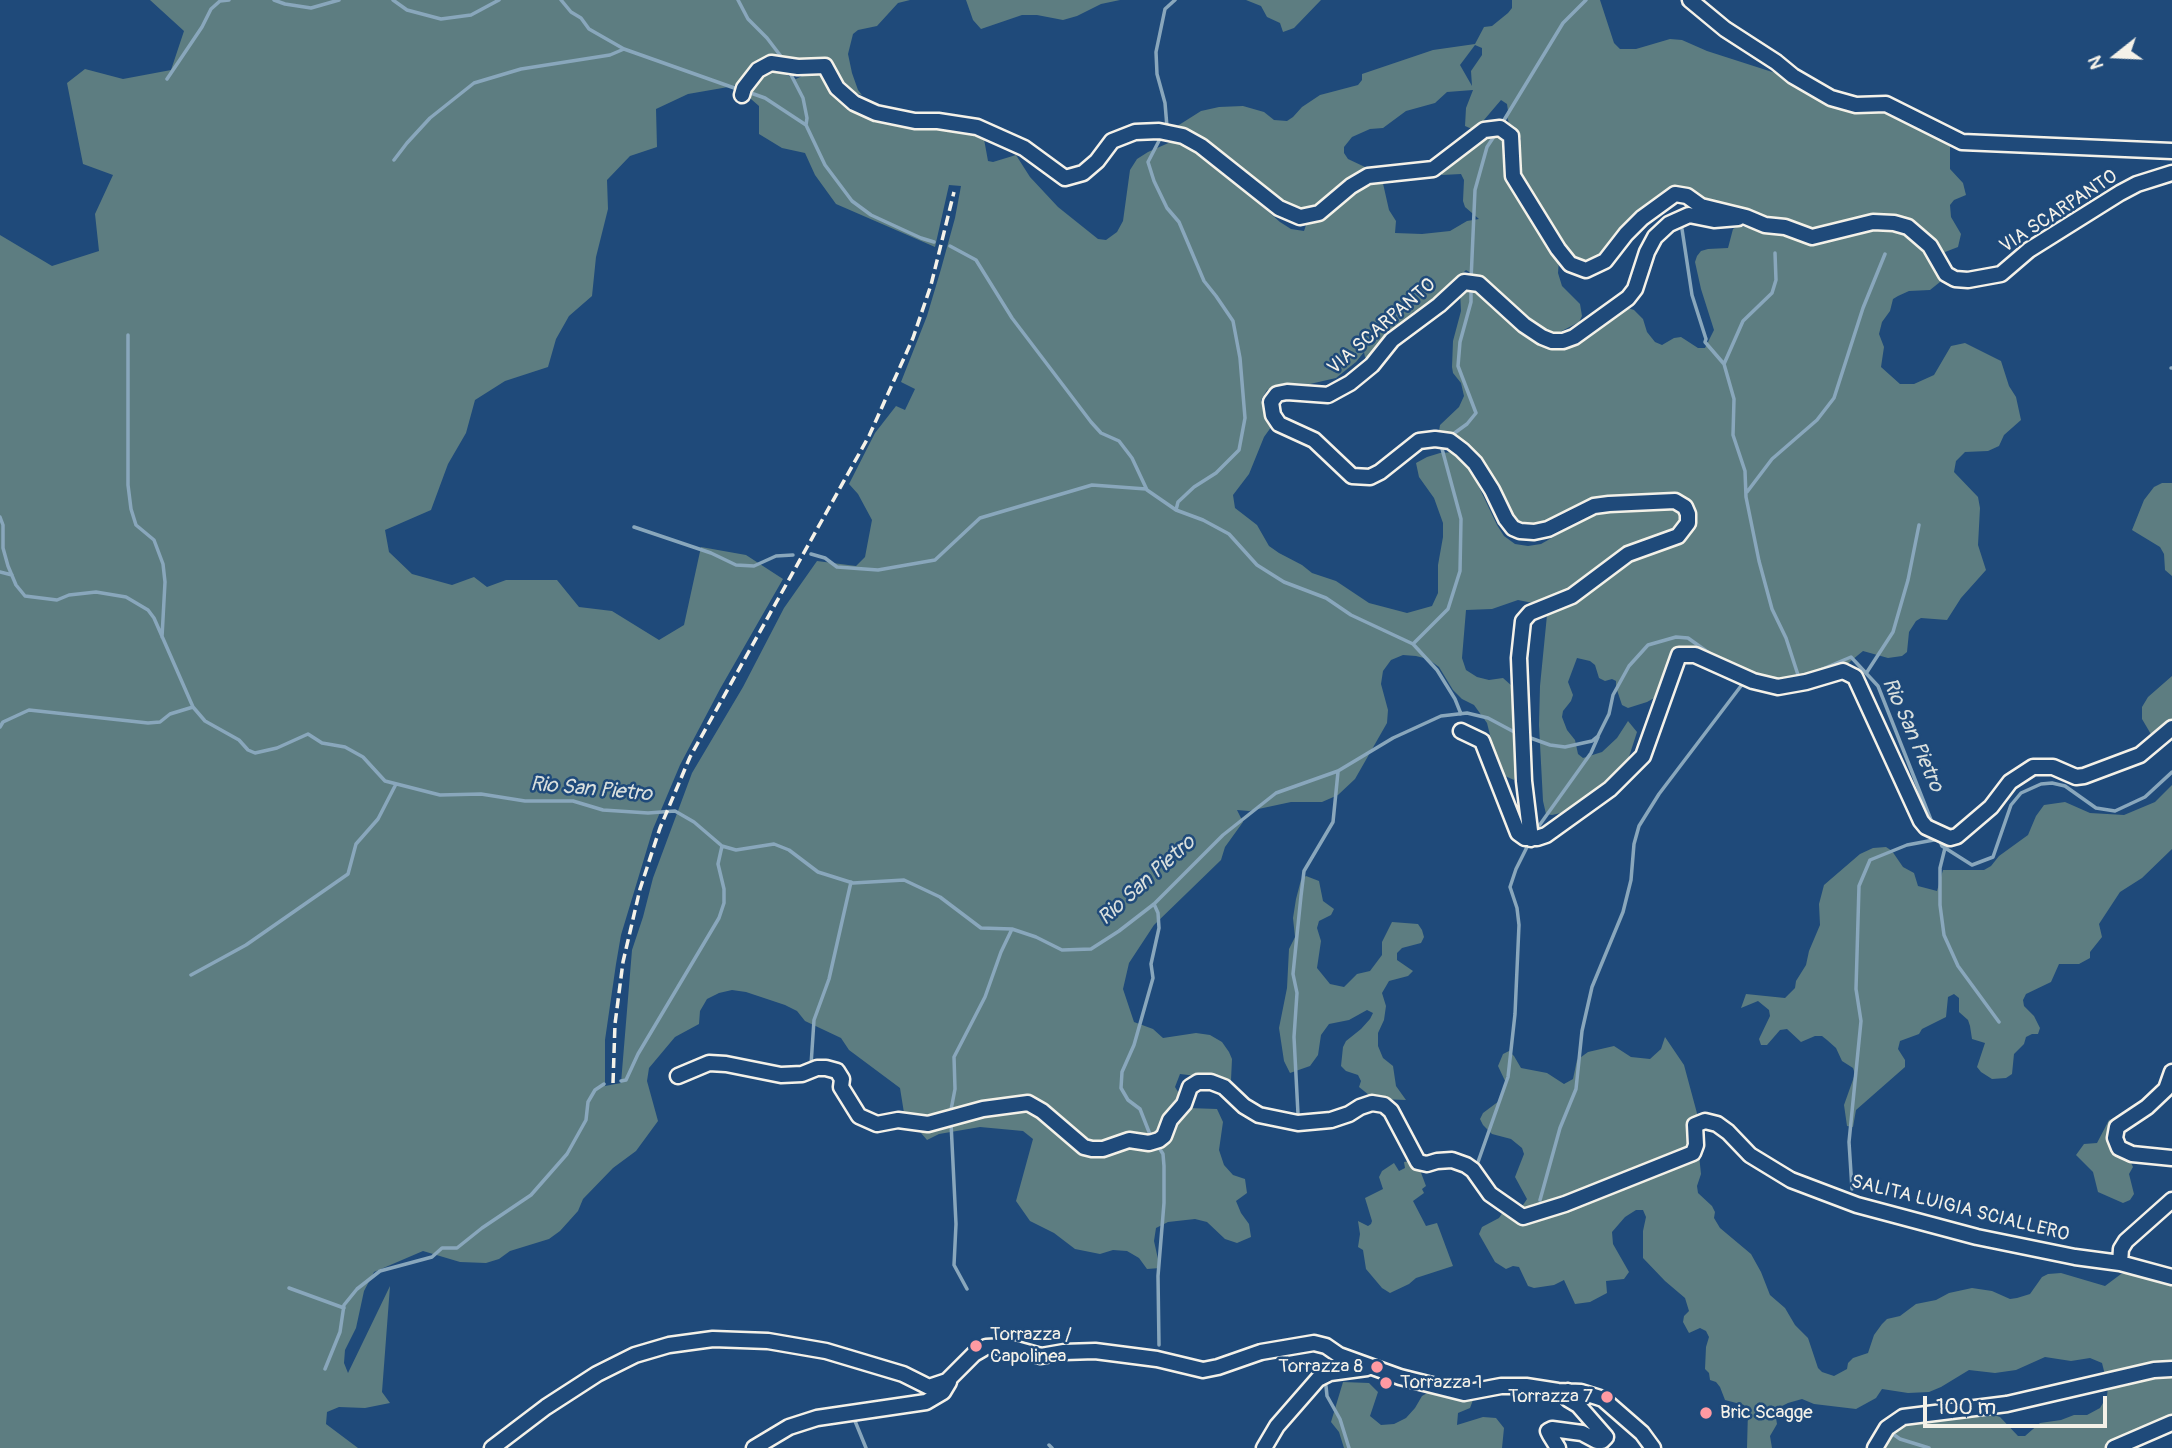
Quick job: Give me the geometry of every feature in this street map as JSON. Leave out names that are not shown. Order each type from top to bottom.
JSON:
[{"type":"street","points":[[1690,0],[1724,29],[1793,76],[1831,98],[1856,105],[1886,104],[1962,142],[2172,151]]},
{"type":"street","name":"VIA SCARPANTO","points":[[742,95],[758,70],[771,63],[798,67],[825,66],[837,89],[854,103],[876,113],[915,121],[938,121],[977,127],[1024,148],[1065,178],[1083,173],[1112,141],[1135,132],[1183,136],[1201,146],[1279,208],[1300,217],[1319,213],[1351,186],[1368,176],[1433,169],[1484,130],[1500,128],[1511,136],[1513,176],[1558,249],[1570,264],[1586,270],[1605,261],[1626,234],[1675,194],[1687,197],[1701,206],[1812,236],[1873,222],[1908,227],[1930,246],[1946,274],[1955,279],[1968,280],[2001,274],[2029,250],[2120,193],[2137,184],[2172,173]]},
{"type":"street","name":"VIA SCARPANTO","points":[[1531,838],[1526,815],[1519,659],[1523,621],[1530,613],[1572,596],[1628,554],[1678,536],[1688,523],[1685,507],[1675,501],[1609,504],[1587,509],[1548,529],[1520,531],[1513,528],[1506,519],[1475,463],[1450,441],[1419,441],[1380,472],[1370,477],[1359,477],[1346,472],[1314,440],[1285,428],[1273,415],[1271,402],[1277,394],[1328,395],[1350,383],[1372,365],[1392,340],[1439,305],[1464,282],[1479,284],[1524,325],[1542,337],[1563,341],[1574,337],[1628,298],[1634,289],[1647,251],[1656,237],[1669,225],[1689,215],[1714,220],[1746,217]]},
{"type":"street","points":[[1461,732],[1482,741],[1514,827],[1518,833],[1531,838],[1546,835],[1610,789],[1643,756],[1679,655],[1695,655],[1753,681],[1778,687],[1843,671],[1855,677],[1921,821],[1944,837],[1957,836],[1991,807],[2010,782],[2033,767],[2053,768],[2076,777],[2084,776],[2140,755],[2172,728]]},
{"type":"street","name":"SALITA LUIGIA SCIALLERO","points":[[678,1076],[709,1063],[726,1063],[781,1075],[826,1068],[837,1072],[842,1079],[841,1087],[859,1116],[877,1124],[898,1120],[928,1124],[944,1122],[983,1109],[1028,1103],[1042,1111],[1084,1147],[1093,1149],[1103,1149],[1129,1140],[1149,1143],[1159,1140],[1164,1136],[1170,1120],[1184,1104],[1191,1087],[1198,1082],[1212,1082],[1224,1087],[1244,1106],[1259,1115],[1298,1123],[1331,1120],[1372,1103],[1384,1105],[1391,1111],[1418,1161],[1427,1164],[1452,1160],[1466,1165],[1474,1170],[1490,1194],[1523,1217],[1565,1205],[1693,1153],[1696,1145],[1695,1125],[1706,1121],[1717,1124],[1750,1155],[1791,1180],[1857,1205],[1977,1237],[2075,1257],[2120,1263],[2172,1277]]},
{"type":"street","points":[[2172,1072],[2166,1089],[2147,1107],[2117,1127],[2115,1138],[2119,1147],[2132,1154],[2172,1158]]},
{"type":"street","points":[[2120,1263],[2121,1249],[2126,1241],[2172,1200]]},
{"type":"street","points":[[492,1448],[546,1407],[597,1374],[635,1355],[669,1345],[713,1339],[768,1341],[826,1351],[903,1374],[929,1387],[947,1381],[974,1354],[986,1347],[1005,1346],[1041,1356],[1095,1351],[1157,1359],[1203,1370],[1261,1352],[1314,1343],[1385,1372]]},
{"type":"street","points":[[1264,1448],[1276,1426],[1318,1379],[1331,1373],[1363,1368],[1464,1393],[1510,1385],[1581,1392],[1603,1399],[1642,1433],[1653,1448]]},
{"type":"street","points":[[1875,1448],[1887,1428],[1903,1417],[2007,1405],[2154,1370],[2172,1369]]},
{"type":"street","points":[[754,1448],[789,1427],[817,1418],[926,1402],[943,1392],[954,1375]]},
{"type":"street","points":[[1558,1448],[1549,1435],[1548,1431],[1552,1429],[1582,1433],[1597,1441],[1606,1437],[1578,1405],[1568,1399],[1568,1391]]},
{"type":"street","points":[[2114,1448],[2172,1423]]},
{"type":"green space","points":[[150,0],[910,0],[898,3],[877,26],[858,30],[853,34],[848,54],[852,73],[862,95],[845,90],[827,62],[815,59],[782,60],[751,68],[734,86],[688,94],[656,109],[657,147],[630,156],[607,180],[608,209],[596,257],[592,296],[569,316],[556,339],[548,367],[505,381],[475,400],[466,433],[448,464],[431,510],[385,530],[389,552],[412,574],[452,585],[474,577],[487,587],[506,580],[557,580],[579,607],[612,611],[659,640],[684,625],[701,547],[746,555],[783,579],[680,765],[653,829],[621,935],[605,1040],[605,1086],[621,1083],[632,950],[653,878],[692,773],[743,687],[784,608],[817,561],[856,566],[865,557],[872,520],[858,494],[849,484],[875,433],[896,406],[905,410],[915,389],[901,382],[927,316],[955,218],[961,186],[949,185],[935,247],[836,204],[815,175],[805,153],[782,148],[759,134],[759,106],[744,93],[758,75],[777,71],[796,79],[808,73],[820,73],[838,95],[973,132],[984,139],[988,161],[1016,155],[1030,177],[1058,207],[1098,239],[1106,240],[1117,232],[1123,221],[1130,170],[1137,159],[1173,141],[1196,152],[1222,171],[1291,229],[1304,231],[1306,225],[1357,184],[1382,179],[1389,210],[1396,221],[1395,233],[1422,234],[1450,231],[1467,221],[1479,219],[1465,207],[1464,180],[1461,174],[1442,175],[1440,168],[1488,130],[1505,138],[1509,182],[1559,260],[1558,273],[1562,286],[1580,304],[1582,316],[1579,322],[1556,334],[1538,329],[1483,281],[1466,270],[1436,300],[1413,312],[1410,319],[1369,359],[1364,352],[1336,378],[1310,384],[1284,383],[1267,390],[1261,400],[1266,414],[1274,423],[1264,437],[1249,474],[1233,495],[1235,508],[1257,525],[1269,546],[1279,553],[1312,573],[1336,581],[1369,603],[1407,613],[1432,606],[1438,593],[1443,523],[1434,498],[1419,477],[1416,463],[1427,457],[1454,452],[1469,466],[1497,525],[1504,536],[1515,544],[1541,544],[1592,515],[1617,509],[1669,507],[1678,510],[1681,523],[1667,533],[1628,546],[1562,594],[1533,603],[1518,600],[1492,609],[1466,610],[1462,658],[1466,670],[1489,680],[1503,678],[1512,686],[1512,712],[1522,718],[1518,769],[1514,780],[1505,776],[1497,763],[1487,723],[1474,705],[1453,690],[1439,667],[1428,659],[1416,656],[1403,655],[1391,660],[1383,671],[1381,684],[1388,710],[1387,723],[1355,779],[1338,795],[1322,802],[1291,802],[1249,811],[1237,810],[1243,822],[1225,847],[1221,860],[1154,925],[1129,963],[1123,989],[1134,1022],[1153,1029],[1163,1038],[1196,1033],[1210,1035],[1222,1042],[1229,1052],[1232,1059],[1231,1080],[1180,1074],[1175,1087],[1188,1108],[1217,1109],[1223,1122],[1219,1150],[1224,1165],[1233,1175],[1245,1179],[1247,1193],[1236,1201],[1249,1224],[1251,1237],[1237,1243],[1225,1239],[1207,1222],[1195,1219],[1168,1222],[1156,1228],[1154,1241],[1160,1268],[1147,1269],[1139,1258],[1127,1251],[1113,1250],[1100,1254],[1075,1249],[1054,1233],[1030,1221],[1016,1201],[1033,1139],[1023,1131],[980,1127],[939,1134],[927,1140],[904,1113],[900,1088],[849,1050],[841,1038],[805,1021],[797,1011],[785,1005],[732,990],[707,999],[700,1011],[699,1024],[675,1037],[649,1068],[647,1081],[658,1121],[636,1151],[613,1168],[583,1199],[578,1211],[560,1231],[549,1239],[510,1251],[499,1259],[486,1263],[460,1262],[423,1251],[374,1272],[364,1291],[356,1328],[345,1350],[344,1363],[348,1373],[390,1286],[382,1392],[390,1403],[365,1408],[339,1407],[327,1412],[326,1424],[358,1448],[0,1448],[0,235],[52,266],[99,251],[95,214],[113,175],[83,164],[67,83],[85,69],[123,79],[171,70],[184,31]]},
{"type":"green space","points":[[966,0],[1120,0],[1101,4],[1063,20],[1022,15],[981,29],[973,20]]},
{"type":"green space","points":[[1246,0],[1321,0],[1294,28],[1283,32],[1280,23],[1267,17],[1261,6]]},
{"type":"green space","points":[[1512,0],[1600,0],[1614,43],[1620,49],[1636,49],[1670,39],[1682,40],[1707,51],[1878,106],[1950,144],[1950,169],[1963,183],[1966,195],[1954,200],[1950,205],[1951,217],[1961,234],[1958,247],[1945,252],[1941,257],[1907,223],[1818,231],[1767,219],[1744,208],[1703,201],[1684,190],[1595,260],[1578,263],[1572,260],[1520,180],[1518,145],[1521,139],[1515,127],[1509,123],[1507,104],[1501,100],[1478,127],[1472,129],[1465,126],[1466,108],[1473,90],[1447,92],[1435,103],[1406,111],[1383,128],[1370,129],[1352,137],[1344,147],[1344,153],[1348,159],[1365,167],[1365,174],[1323,205],[1293,212],[1171,130],[1201,111],[1219,107],[1243,106],[1264,112],[1274,120],[1287,121],[1320,95],[1358,85],[1362,74],[1433,50],[1475,44],[1484,27],[1492,26],[1512,8]],"holes":[[[1475,45],[1482,48],[1482,55],[1471,71],[1472,86],[1460,65]]]},
{"type":"green space","points":[[1738,226],[1790,234],[1868,227],[1887,228],[1906,233],[1932,258],[1940,275],[1940,282],[1930,290],[1909,291],[1893,299],[1890,311],[1882,322],[1879,334],[1884,347],[1881,367],[1900,384],[1914,384],[1934,375],[1951,346],[1965,343],[2001,361],[2009,386],[2016,397],[2021,420],[2004,435],[1999,446],[1988,451],[1965,452],[1956,461],[1954,472],[1978,497],[1978,545],[1986,570],[1961,598],[1947,620],[1921,618],[1916,621],[1909,632],[1907,652],[1902,656],[1888,658],[1863,651],[1846,665],[1780,684],[1684,650],[1658,696],[1628,708],[1622,705],[1616,681],[1599,678],[1595,665],[1577,658],[1568,682],[1573,695],[1562,717],[1575,740],[1578,754],[1583,758],[1602,752],[1617,738],[1628,721],[1637,732],[1627,763],[1615,778],[1603,783],[1582,802],[1565,812],[1546,814],[1539,725],[1547,615],[1620,564],[1667,548],[1679,540],[1690,504],[1684,497],[1666,494],[1588,502],[1558,519],[1533,527],[1515,524],[1483,463],[1462,443],[1439,431],[1440,425],[1459,407],[1464,396],[1461,383],[1452,367],[1453,341],[1461,311],[1460,292],[1474,285],[1540,341],[1601,325],[1628,308],[1643,319],[1647,332],[1655,342],[1662,345],[1681,337],[1698,348],[1705,348],[1714,330],[1695,262],[1701,251],[1728,248],[1733,229]]},
{"type":"green space","points":[[2162,483],[2172,483],[2172,576],[2165,570],[2164,554],[2160,547],[2132,530],[2144,500],[2154,487]]},
{"type":"green space","points":[[2172,676],[2172,723],[2152,736],[2142,719],[2142,707],[2148,697]]},
{"type":"green space","points":[[2172,785],[2172,849],[2142,878],[2120,892],[2099,924],[2102,937],[2090,952],[2090,958],[2079,964],[2059,964],[2051,982],[2026,994],[2024,1006],[2034,1016],[2040,1028],[2038,1034],[2026,1037],[2024,1044],[2014,1054],[2012,1074],[2006,1078],[1992,1079],[1977,1067],[1985,1043],[1972,1039],[1968,1020],[1959,1012],[1959,998],[1954,994],[1948,997],[1946,1017],[1922,1029],[1919,1034],[1900,1041],[1898,1049],[1905,1060],[1905,1067],[1856,1110],[1853,1127],[1847,1126],[1844,1105],[1855,1074],[1853,1068],[1842,1061],[1836,1048],[1822,1036],[1801,1042],[1787,1029],[1780,1030],[1767,1045],[1761,1045],[1759,1039],[1770,1016],[1769,1010],[1758,1001],[1741,1008],[1746,994],[1785,998],[1795,988],[1820,925],[1819,904],[1824,885],[1860,854],[1873,848],[1886,847],[1903,867],[1914,873],[1918,886],[1937,891],[1943,870],[1984,870],[1991,866],[1999,856],[2028,835],[2044,805],[2065,802],[2090,813],[2124,815],[2155,802]]},
{"type":"green space","points":[[1306,876],[1319,881],[1323,901],[1334,909],[1331,915],[1319,921],[1317,928],[1321,941],[1317,968],[1330,984],[1344,987],[1357,974],[1370,971],[1382,955],[1382,942],[1392,922],[1418,924],[1422,930],[1424,937],[1421,943],[1402,948],[1397,953],[1397,960],[1413,971],[1408,976],[1389,981],[1382,993],[1386,1006],[1378,1033],[1378,1046],[1383,1058],[1393,1066],[1396,1086],[1406,1100],[1379,1099],[1369,1095],[1359,1087],[1361,1081],[1358,1075],[1341,1066],[1346,1041],[1361,1029],[1373,1013],[1367,1010],[1349,1020],[1329,1024],[1321,1035],[1318,1055],[1310,1066],[1290,1073],[1284,1061],[1279,1028],[1287,988],[1289,949],[1295,937],[1293,918],[1296,899],[1301,880]]},
{"type":"green space","points":[[1665,1037],[1684,1065],[1698,1117],[1686,1131],[1699,1155],[1701,1174],[1698,1193],[1712,1206],[1714,1218],[1720,1228],[1751,1254],[1770,1295],[1785,1308],[1795,1325],[1808,1338],[1818,1368],[1822,1372],[1834,1376],[1847,1369],[1853,1358],[1868,1353],[1874,1335],[1887,1319],[1900,1316],[1916,1304],[1936,1300],[1949,1293],[1972,1288],[1992,1291],[2010,1299],[2030,1294],[2042,1277],[2048,1274],[2061,1273],[2105,1286],[2121,1274],[2128,1273],[2172,1279],[2172,1417],[2121,1448],[1881,1448],[1893,1431],[1908,1422],[1987,1413],[2000,1417],[2018,1436],[2025,1436],[2040,1423],[2074,1415],[2087,1415],[2100,1408],[2107,1396],[2108,1387],[2102,1363],[2090,1358],[2071,1361],[2045,1357],[2016,1370],[1995,1373],[1969,1370],[1929,1392],[1908,1393],[1882,1389],[1876,1398],[1856,1409],[1814,1404],[1802,1399],[1788,1403],[1782,1406],[1776,1418],[1777,1424],[1770,1436],[1772,1448],[1747,1448],[1748,1411],[1744,1405],[1725,1400],[1720,1387],[1710,1380],[1705,1369],[1709,1337],[1706,1331],[1700,1328],[1689,1333],[1683,1322],[1689,1311],[1685,1298],[1643,1258],[1646,1217],[1643,1210],[1636,1210],[1625,1217],[1612,1232],[1613,1244],[1629,1272],[1624,1279],[1606,1281],[1607,1293],[1590,1302],[1575,1304],[1564,1280],[1554,1285],[1534,1288],[1528,1286],[1519,1267],[1506,1269],[1495,1262],[1479,1234],[1482,1227],[1499,1218],[1503,1212],[1519,1211],[1527,1199],[1515,1177],[1524,1154],[1522,1148],[1511,1139],[1492,1134],[1480,1119],[1483,1113],[1499,1101],[1504,1089],[1506,1083],[1498,1066],[1503,1054],[1509,1051],[1521,1068],[1547,1073],[1564,1084],[1573,1079],[1577,1060],[1588,1052],[1614,1046],[1631,1057],[1650,1059],[1661,1049]]},
{"type":"green space","points":[[2121,1116],[2114,1126],[2133,1167],[2129,1174],[2134,1194],[2130,1200],[2123,1203],[2098,1192],[2093,1172],[2076,1155],[2084,1144],[2097,1143],[2109,1120]]},
{"type":"green space","points":[[1410,1161],[1415,1170],[1420,1170],[1426,1186],[1422,1189],[1424,1193],[1413,1201],[1426,1226],[1437,1223],[1453,1266],[1416,1278],[1390,1293],[1382,1288],[1366,1269],[1363,1250],[1358,1247],[1358,1221],[1368,1226],[1371,1224],[1365,1198],[1383,1189],[1379,1177],[1382,1171],[1394,1163],[1399,1171],[1405,1168],[1404,1162]]},
{"type":"green space","points":[[1343,1382],[1369,1383],[1378,1392],[1370,1416],[1381,1425],[1394,1424],[1406,1418],[1422,1396],[1434,1389],[1473,1400],[1470,1408],[1458,1413],[1457,1425],[1483,1417],[1496,1418],[1504,1428],[1502,1448],[1344,1448],[1339,1432],[1331,1422]]},
{"type":"waterway","points":[[167,79],[211,9],[220,1],[229,0]]},
{"type":"waterway","points":[[274,0],[311,8],[339,0]]},
{"type":"waterway","points":[[393,0],[407,10],[441,19],[471,15],[499,0]]},
{"type":"waterway","points":[[561,0],[589,29],[624,49],[740,90]]},
{"type":"waterway","points":[[738,0],[748,19],[783,59]]},
{"type":"waterway","points":[[1167,127],[1165,103],[1157,74],[1156,52],[1165,9],[1175,0]]},
{"type":"waterway","points":[[1501,125],[1563,23],[1586,0]]},
{"type":"waterway","points":[[394,160],[430,118],[474,83],[521,69],[610,55],[624,49]]},
{"type":"waterway","points":[[788,69],[803,98],[806,125]]},
{"type":"waterway","points":[[748,92],[765,98],[806,125],[825,165],[852,201],[871,215],[934,242]]},
{"type":"waterway","points":[[1471,280],[1475,190],[1487,147],[1495,135]]},
{"type":"waterway","points":[[1161,137],[1148,162],[1154,181],[1167,208],[1179,222],[1204,281],[1233,321],[1240,358],[1245,418],[1239,450],[1216,473],[1194,487],[1178,502],[1176,510]]},
{"type":"waterway","points":[[1682,229],[1692,295],[1705,342],[1724,364]]},
{"type":"waterway","points":[[950,246],[976,260],[1012,318],[1091,422],[1101,433],[1119,441],[1132,458],[1147,490],[1176,510],[1229,534],[1257,565],[1284,582],[1326,598],[1351,615],[1413,644],[1437,670],[1461,714]]},
{"type":"waterway","points":[[1775,253],[1776,280],[1772,293],[1743,321],[1724,364],[1734,399],[1733,435],[1745,471],[1746,497],[1759,561],[1772,609],[1786,638],[1799,678]]},
{"type":"waterway","points":[[1747,492],[1772,459],[1817,420],[1834,398],[1863,308],[1885,254]]},
{"type":"waterway","points":[[1449,437],[1467,424],[1476,413],[1458,366],[1460,342],[1471,302],[1471,288]]},
{"type":"waterway","points":[[128,335],[128,485],[136,525],[154,540],[163,564],[165,582],[162,637]]},
{"type":"waterway","points":[[1413,644],[1448,609],[1460,571],[1461,519],[1441,445]]},
{"type":"waterway","points":[[811,554],[825,558],[837,567],[878,570],[935,560],[980,518],[1092,485],[1146,489]]},
{"type":"waterway","name":"Rio San Pietro","points":[[0,517],[8,566],[16,585],[25,596],[57,600],[69,595],[96,592],[126,597],[148,610],[193,707],[205,721],[239,740],[255,753],[277,748],[308,734],[322,743],[345,747],[363,757],[385,781],[440,795],[481,794],[525,801],[573,801],[603,810],[648,813],[675,811],[694,822],[722,846],[736,850],[774,844],[789,850],[818,872],[853,883],[904,880],[940,897],[981,928],[1012,929],[1062,950],[1091,949],[1119,931],[1154,904],[1223,835],[1276,793],[1338,771],[1393,738],[1441,716],[1467,713],[1488,718],[1518,734]]},
{"type":"waterway","points":[[1867,672],[1893,632],[1908,580],[1919,525]]},
{"type":"waterway","points":[[634,527],[711,553],[736,565],[754,566],[776,556],[793,555]]},
{"type":"waterway","points":[[0,572],[12,575]]},
{"type":"waterway","name":"Rio San Pietro","points":[[1525,736],[1565,747],[1592,741],[1598,736],[1609,714],[1613,695],[1629,666],[1648,645],[1676,637],[1688,638],[1716,658]]},
{"type":"waterway","name":"Rio San Pietro","points":[[1813,673],[1851,657],[1878,686],[1933,825]]},
{"type":"waterway","name":"Rio San Pietro","points":[[1745,670],[1764,677]]},
{"type":"waterway","points":[[1540,1200],[1560,1128],[1576,1089],[1582,1031],[1592,987],[1623,912],[1639,826],[1659,794],[1744,682]]},
{"type":"waterway","points":[[0,727],[3,722],[29,710],[148,723],[160,722],[170,714],[193,707]]},
{"type":"waterway","points":[[1536,830],[1591,753],[1598,737]]},
{"type":"waterway","points":[[1298,1114],[1294,1037],[1297,993],[1293,974],[1301,896],[1304,871],[1333,822],[1338,772]]},
{"type":"waterway","name":"Rio San Pietro","points":[[1939,839],[1942,846],[1972,865],[1993,857],[2011,805],[2021,793],[2041,784],[2052,783],[2065,786],[2096,808],[2115,811],[2145,797],[2172,772]]},
{"type":"waterway","points":[[191,975],[246,945],[348,874],[356,844],[378,819],[396,784]]},
{"type":"waterway","points":[[1852,1189],[1849,1142],[1861,1021],[1856,989],[1859,886],[1870,860],[1907,845],[1939,839]]},
{"type":"waterway","points":[[1478,1162],[1508,1077],[1515,1014],[1519,925],[1510,887],[1529,843]]},
{"type":"waterway","points":[[621,1081],[626,1080],[638,1054],[719,918],[724,903],[724,889],[718,864],[722,846]]},
{"type":"waterway","points":[[1945,848],[1940,868],[1940,905],[1944,935],[1958,966],[1999,1022]]},
{"type":"waterway","points":[[811,1065],[814,1020],[829,979],[851,882]]},
{"type":"waterway","points":[[1151,1137],[1140,1109],[1128,1100],[1121,1088],[1122,1072],[1134,1045],[1153,978],[1151,964],[1159,928],[1154,904]]},
{"type":"waterway","points":[[950,1115],[955,1089],[954,1057],[985,997],[1012,929]]},
{"type":"waterway","points":[[325,1369],[340,1332],[344,1305],[357,1289],[380,1271],[432,1257],[442,1248],[457,1248],[531,1195],[567,1154],[586,1120],[588,1102],[595,1090],[604,1084]]},
{"type":"waterway","points":[[951,1123],[956,1224],[954,1265],[967,1289]]},
{"type":"waterway","points":[[1158,1146],[1163,1154],[1164,1166],[1158,1276],[1159,1345]]},
{"type":"waterway","points":[[289,1288],[344,1308]]},
{"type":"waterway","points":[[1326,1386],[1327,1396],[1340,1419],[1349,1448]]},
{"type":"waterway","points":[[855,1421],[866,1448]]},
{"type":"waterway","points":[[1890,1432],[1900,1439],[1929,1448]]},
{"type":"waterway","points":[[1049,1445],[1052,1448]]},
{"type":"railway","points":[[613,1083],[615,1024],[623,962],[640,889],[660,828],[690,757],[869,436],[913,338],[931,285],[954,192]]},
{"type":"place","name":"Torrazza / Capolinea","points":[[976,1346]]},
{"type":"place","name":"Torrazza 8","points":[[1377,1367]]},
{"type":"place","name":"Torrazza 1","points":[[1386,1383]]},
{"type":"place","name":"Torrazza 7","points":[[1607,1397]]},
{"type":"place","name":"Bric Scagge","points":[[1706,1413]]}]
